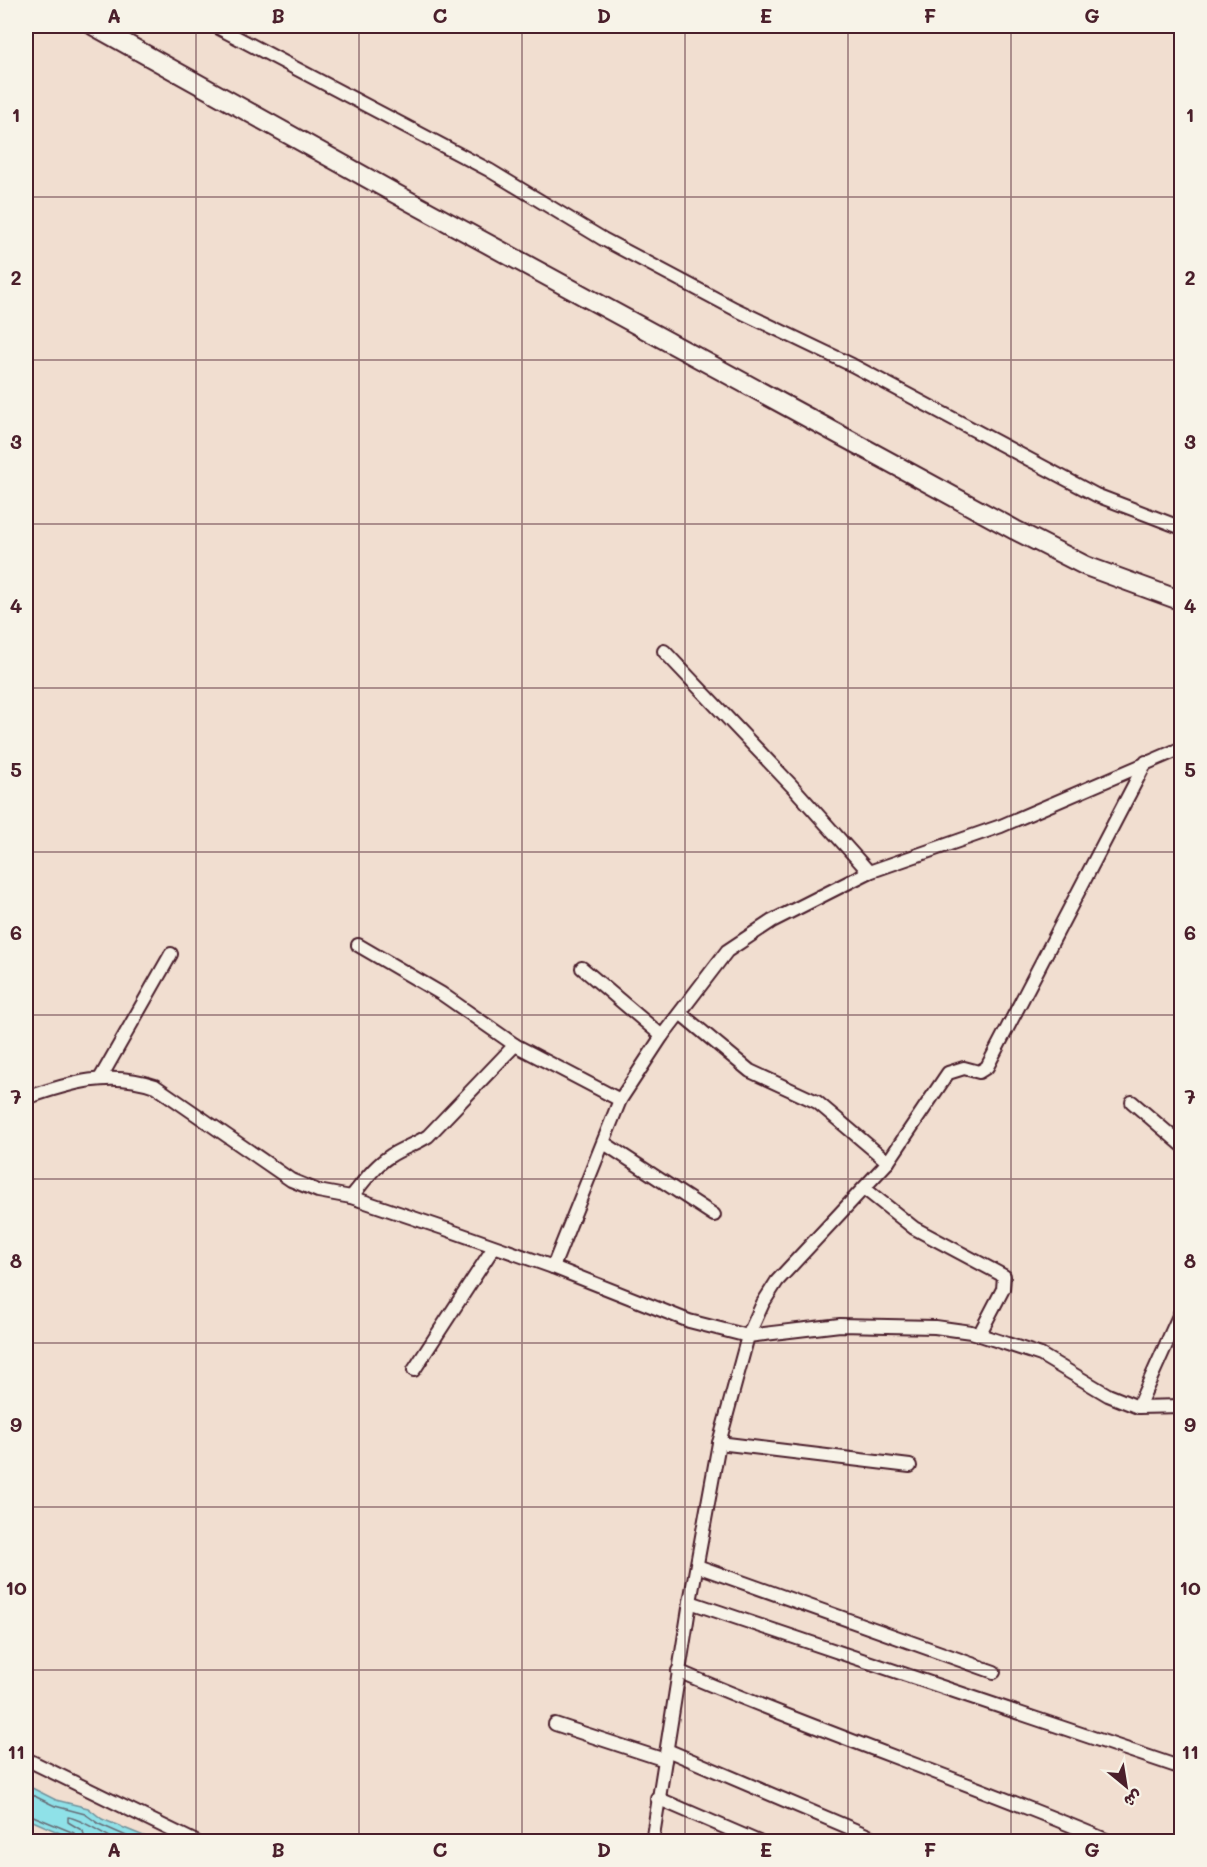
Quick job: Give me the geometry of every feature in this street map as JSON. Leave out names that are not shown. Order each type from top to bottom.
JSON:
[{"type":"street","points":[[94,26],[396,194],[1006,526],[1086,566],[1182,601]]},
{"type":"street","points":[[215,26],[489,170],[603,238],[735,309],[852,364],[1096,495],[1182,528]]},
{"type":"street","points":[[664,651],[792,786],[869,872]]},
{"type":"street","points":[[553,1267],[621,1100],[662,1036],[716,963],[742,939],[869,872],[1001,826],[1182,748]]},
{"type":"street","points":[[652,1842],[678,1671],[719,1443],[748,1336],[763,1303],[782,1275],[888,1162],[948,1073],[964,1068],[979,1072],[987,1067],[1146,762]]},
{"type":"street","points":[[358,945],[442,994],[515,1046],[621,1100]]},
{"type":"street","points":[[100,1077],[171,954]]},
{"type":"street","points":[[582,968],[662,1036]]},
{"type":"street","points":[[681,1013],[750,1071],[817,1102],[888,1162]]},
{"type":"street","points":[[351,1197],[378,1165],[392,1154],[412,1147],[428,1136],[515,1046]]},
{"type":"street","points":[[26,1098],[65,1085],[100,1077],[131,1080],[155,1086],[291,1180],[318,1191],[351,1197],[553,1267],[689,1321],[748,1336],[840,1325],[935,1327],[979,1335],[1041,1355],[1108,1395],[1138,1407],[1182,1406]]},
{"type":"street","points":[[1132,1102],[1182,1145]]},
{"type":"street","points":[[604,1143],[714,1215]]},
{"type":"street","points":[[865,1189],[915,1228],[1004,1276],[1003,1289],[979,1335]]},
{"type":"street","points":[[414,1370],[494,1247]]},
{"type":"street","points":[[1138,1407],[1182,1309]]},
{"type":"street","points":[[719,1443],[910,1466]]},
{"type":"street","points":[[697,1566],[994,1672]]},
{"type":"street","points":[[690,1602],[979,1702],[1059,1725],[1182,1767]]},
{"type":"street","points":[[678,1671],[784,1716],[1033,1808],[1112,1842]]},
{"type":"street","points":[[555,1724],[666,1755],[883,1842]]},
{"type":"street","points":[[26,1759],[196,1842]]},
{"type":"street","points":[[657,1798],[759,1842]]},
{"type":"water","points":[[26,1785],[56,1800],[88,1808],[102,1819],[156,1841],[78,1841],[26,1818]]}]
